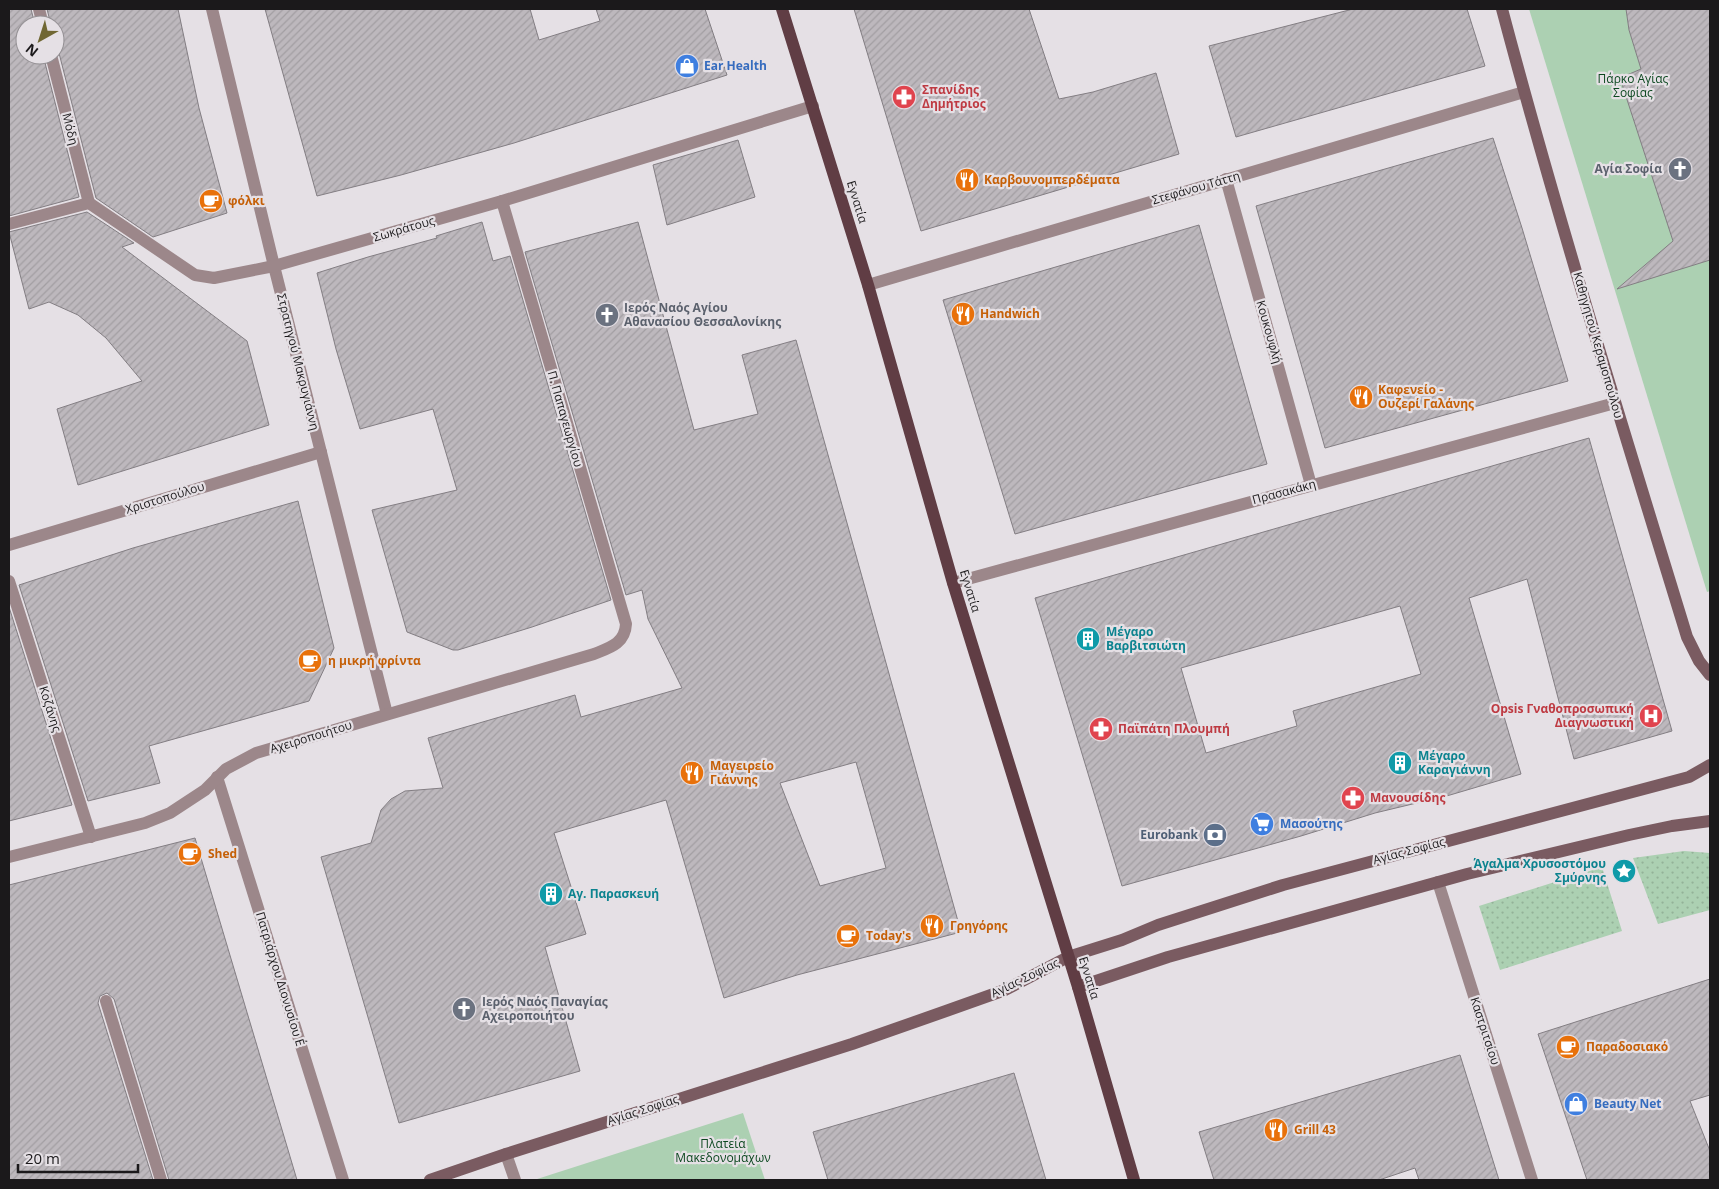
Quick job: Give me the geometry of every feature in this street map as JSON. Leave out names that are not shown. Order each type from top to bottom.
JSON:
[{"type":"main road","name":"Εγνατία","points":[[782,9],[868,284],[953,583],[1078,987],[1134,1180]]},
{"type":"main road","name":"Καθηγητού Κεραμοπούλου","points":[[1502,9],[1524,92],[1615,403],[1687,637],[1699,661],[1710,674]]},
{"type":"main road","name":"Αγίας Σοφίας","points":[[430,1180],[927,1018],[1005,990],[1068,957],[1122,940],[1158,925],[1283,885],[1689,777],[1710,765]]},
{"type":"main road","points":[[1078,987],[1168,957],[1438,882],[1629,835],[1672,826],[1710,821]]},
{"type":"street","name":"Στρατηγού Μακρυγιάννη","points":[[212,9],[274,266],[387,714]]},
{"type":"street","name":"Μόδη","points":[[54,65],[89,202]]},
{"type":"street","name":"Στεφάνου Τάττη","points":[[868,284],[1524,92]]},
{"type":"street","name":"Σωκράτους","points":[[89,202],[195,274],[214,278],[274,266],[502,201],[813,106]]},
{"type":"street","name":"Κουκουφλή","points":[[1226,179],[1311,485]]},
{"type":"street","name":"Π. Παπαγεωργίου","points":[[502,201],[626,624],[624,636]]},
{"type":"street","points":[[9,224],[89,202]]},
{"type":"street","name":"Πρασακάκη","points":[[953,583],[1615,403]]},
{"type":"street","name":"Χριστοπούλου","points":[[9,545],[321,452]]},
{"type":"street","name":"Κοζάνης","points":[[9,581],[91,837]]},
{"type":"street","name":"Αχειροποιήτου","points":[[9,857],[145,823],[170,813],[205,790],[217,777],[235,763],[256,753],[594,654],[612,647],[624,636]]},
{"type":"street","name":"Πατριάρχου Διονυσίου Ε΄","points":[[217,777],[343,1180]]},
{"type":"street","name":"Καστριτσίου","points":[[1438,882],[1532,1180]]},
{"type":"street","points":[[106,1001],[161,1180]]},
{"type":"street","points":[[506,1154],[515,1180]]},
{"type":"green space","name":"Πάρκο Αγίας Σοφίας","points":[[1529,9],[1710,9],[1710,591],[1707,592]]},
{"type":"green space","points":[[1684,851],[1710,853],[1710,910],[1658,924],[1633,858]]},
{"type":"green space","points":[[1602,867],[1622,931],[1500,970],[1479,906]]},
{"type":"green space","name":"Πλατεία Μακεδονομάχων","points":[[743,1113],[765,1180],[534,1180]]},
{"type":"building","points":[[9,9],[31,9],[32,15],[15,15],[15,65],[46,65],[79,197],[9,216]]},
{"type":"building","points":[[47,9],[178,9],[199,108],[227,213],[153,237],[96,198],[62,65],[65,65],[65,15],[48,15]]},
{"type":"building","points":[[265,9],[530,9],[539,40],[600,21],[596,9],[705,9],[727,75],[514,143],[401,175],[317,196]]},
{"type":"building","points":[[854,9],[1029,9],[1059,99],[1093,92],[1156,73],[1179,154],[921,231]]},
{"type":"building","points":[[1353,9],[1467,9],[1485,66],[1236,137],[1209,46]]},
{"type":"building","name":"Αγία Σοφία","points":[[1626,9],[1710,9],[1710,260],[1617,289],[1673,241],[1620,78],[1641,69],[1629,30]]},
{"type":"building","points":[[1493,138],[1568,381],[1325,448],[1256,206]]},
{"type":"building","points":[[738,140],[755,197],[667,225],[653,165]]},
{"type":"building","points":[[87,212],[134,243],[122,247],[247,341],[269,425],[78,485],[57,409],[142,381],[106,338],[78,315],[49,302],[29,309],[9,232]]},
{"type":"building","points":[[482,222],[493,261],[510,256],[611,600],[532,627],[453,650],[407,632],[372,510],[457,490],[433,409],[360,429],[336,349],[317,273],[437,238],[436,236]]},
{"type":"building","points":[[638,222],[694,430],[758,414],[742,355],[796,340],[961,932],[797,975],[724,998],[666,800],[554,833],[586,934],[545,947],[580,1071],[399,1123],[321,857],[371,843],[381,810],[391,799],[405,791],[443,788],[428,738],[575,695],[581,717],[682,688],[648,619],[642,590],[626,595],[525,252]],"holes":[[[856,762],[886,868],[820,886],[780,783]]]},
{"type":"building","points":[[1199,225],[1267,464],[1015,534],[943,300]]},
{"type":"building","points":[[1589,438],[1672,731],[1574,759],[1527,579],[1469,598],[1521,774],[1450,795],[1375,813],[1301,836],[1122,886],[1035,598]],"holes":[[[1400,606],[1421,674],[1293,711],[1297,726],[1206,753],[1181,668]]]},
{"type":"building","points":[[298,501],[334,648],[309,701],[149,746],[160,783],[88,801],[19,585],[133,548]]},
{"type":"building","points":[[9,607],[72,805],[9,821]]},
{"type":"building","points":[[195,838],[297,1180],[169,1180],[114,999],[107,993],[100,996],[98,1003],[153,1180],[9,1180],[9,885]]},
{"type":"building","points":[[1710,979],[1710,1095],[1690,1101],[1710,1151],[1710,1180],[1587,1180],[1538,1034]]},
{"type":"building","points":[[1460,1055],[1499,1180],[1419,1180],[1415,1168],[1379,1180],[1214,1180],[1199,1132]]},
{"type":"building","points":[[1014,1073],[1046,1180],[828,1180],[813,1132]]},
{"type":"place","name":"Ear Health","points":[[687,66]]},
{"type":"place","name":"Σπανίδης Δημήτριος","points":[[904,97]]},
{"type":"place","name":"Αγία Σοφία","points":[[1680,169]]},
{"type":"place","name":"Καρβουνομπερδέματα","points":[[967,180]]},
{"type":"place","name":"φόλκι","points":[[211,201]]},
{"type":"place","name":"Handwich","points":[[963,314]]},
{"type":"place","name":"Ιερός Ναός Αγίου Αθανασίου Θεσσαλονίκης","points":[[607,315]]},
{"type":"place","name":"Καφενείο - Ουζερί Γαλάνης","points":[[1361,397]]},
{"type":"place","name":"Μέγαρο Βαρβιτσιώτη","points":[[1088,639]]},
{"type":"place","name":"η μικρή φρίντα","points":[[310,661]]},
{"type":"place","name":"Opsis Γναθοπροσωπική Διαγνωστική","points":[[1651,716]]},
{"type":"place","name":"Παϊπάτη Πλουμπή","points":[[1101,729]]},
{"type":"place","name":"Μέγαρο Καραγιάννη","points":[[1400,763]]},
{"type":"place","name":"Μαγειρείο Γιάννης","points":[[692,773]]},
{"type":"place","name":"Μανουσίδης","points":[[1353,798]]},
{"type":"place","name":"Μασούτης","points":[[1262,824]]},
{"type":"place","name":"Eurobank","points":[[1215,835]]},
{"type":"place","name":"Shed","points":[[190,854]]},
{"type":"place","name":"Άγαλμα Χρυσοστόμου Σμύρνης","points":[[1624,871]]},
{"type":"place","name":"Αγ. Παρασκευή","points":[[551,894]]},
{"type":"place","name":"Γρηγόρης","points":[[932,926]]},
{"type":"place","name":"Today's","points":[[848,936]]},
{"type":"place","name":"Ιερός Ναός Παναγίας Αχειροποιήτου","points":[[464,1009]]},
{"type":"place","name":"Παραδοσιακό","points":[[1568,1047]]},
{"type":"place","name":"Beauty Net","points":[[1576,1104]]},
{"type":"place","name":"Grill 43","points":[[1276,1130]]}]
